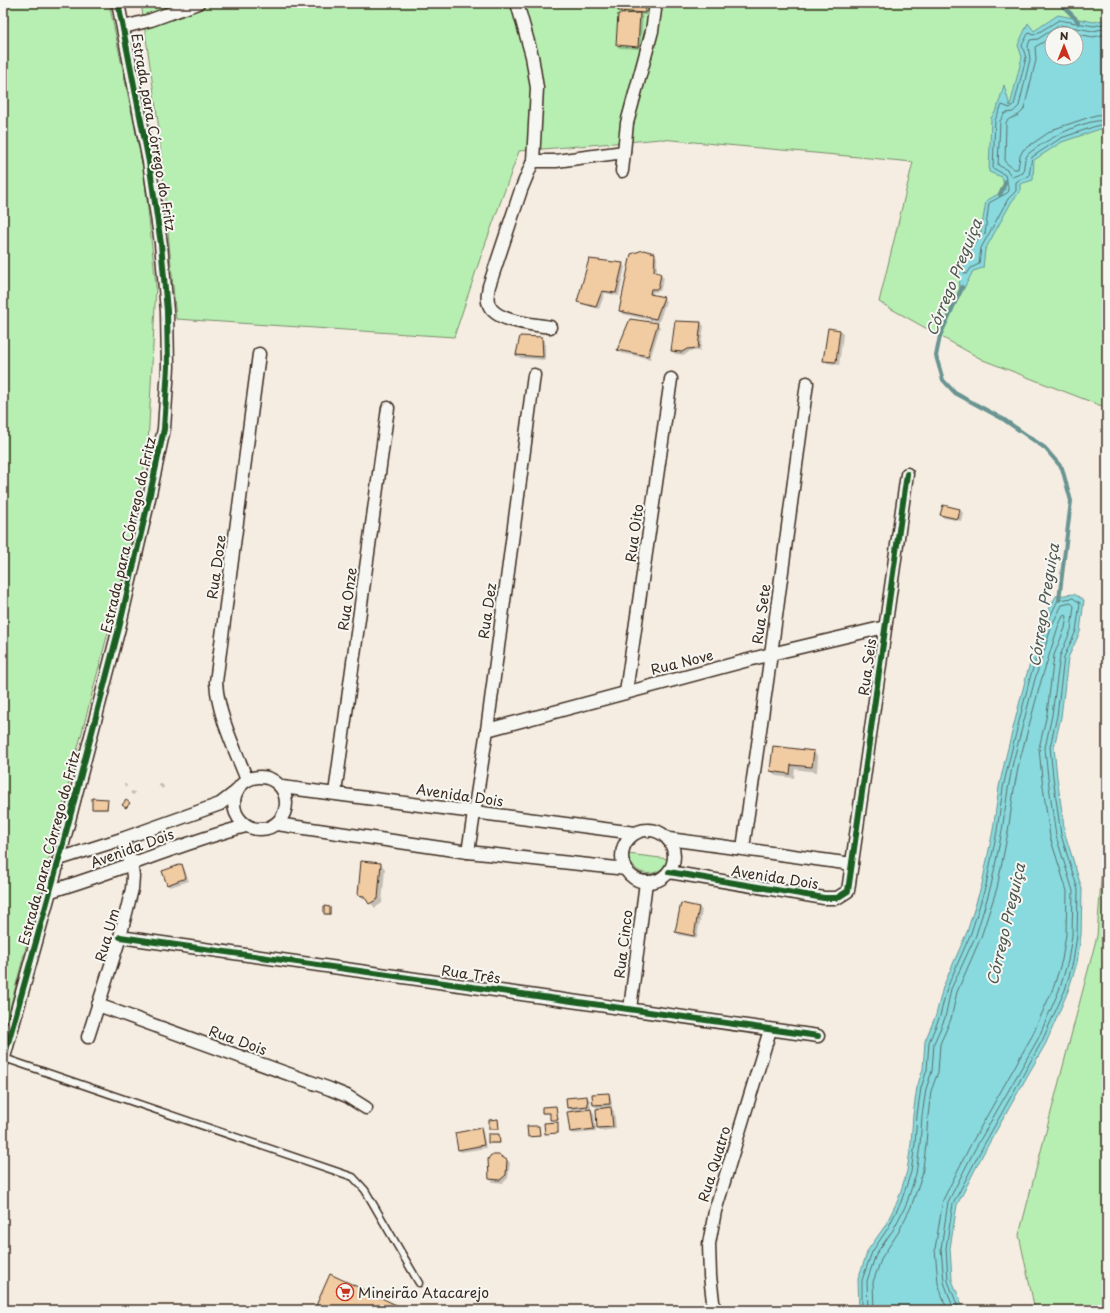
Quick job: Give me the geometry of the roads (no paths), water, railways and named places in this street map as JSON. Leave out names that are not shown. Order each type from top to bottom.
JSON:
[{"type":"street","name":"Estrada para Córrego do Fritz","points":[[3,1060],[51,891],[119,628],[164,429],[168,367],[167,312],[161,244],[149,162],[124,27],[118,3]]},
{"type":"street","points":[[124,27],[152,20],[198,3]]},
{"type":"street","points":[[517,3],[532,56],[537,88],[533,161],[521,190],[489,286],[488,304],[494,312],[506,319],[550,327]]},
{"type":"street","points":[[622,171],[627,123],[652,31],[656,3]]},
{"type":"street","points":[[533,161],[556,161],[624,152]]},
{"type":"street","name":"Rua Doze","points":[[247,780],[221,712],[217,696],[216,682],[259,354]]},
{"type":"street","name":"Rua Dez","points":[[468,852],[487,730],[534,375]]},
{"type":"street","name":"Rua Oito","points":[[626,692],[671,379]]},
{"type":"street","name":"Rua Sete","points":[[743,848],[771,654],[807,383]]},
{"type":"street","name":"Rua Onze","points":[[336,793],[388,408]]},
{"type":"street","name":"Rua Seis","points":[[852,864],[907,474]]},
{"type":"street","name":"Rua Nove","points":[[487,730],[771,654],[885,627]]},
{"type":"street","name":"Avenida Dois","points":[[59,859],[122,840],[220,804],[237,791],[247,780],[254,777],[262,777],[276,782],[282,787],[336,793],[475,813],[635,832],[650,829],[664,834],[669,839],[852,864],[848,891],[837,898],[824,898],[669,872]]},
{"type":"street","points":[[276,824],[281,820],[287,808],[285,793],[282,787]]},
{"type":"street","points":[[237,791],[234,798],[235,812],[246,826]]},
{"type":"street","name":"Avenida Dois","points":[[51,891],[226,831],[246,826],[258,830],[265,829],[276,824],[468,852],[626,870],[634,878],[646,882]]},
{"type":"street","points":[[626,870],[622,858],[622,850],[629,837],[635,832]]},
{"type":"street","points":[[646,882],[659,880],[669,872],[674,861],[675,853],[669,839]]},
{"type":"street","name":"Rua Um","points":[[88,1037],[120,937],[132,889],[133,876],[131,863],[122,840]]},
{"type":"street","name":"Rua Cinco","points":[[630,1009],[646,882]]},
{"type":"street","name":"Rua Três","points":[[120,937],[818,1036]]},
{"type":"street","name":"Rua Dois","points":[[98,1005],[330,1089],[347,1096],[366,1108]]},
{"type":"street","name":"Rua Quatro","points":[[714,1310],[710,1276],[710,1244],[715,1211],[770,1030]]},
{"type":"lane","points":[[3,1060],[353,1177],[365,1190],[419,1283]]},
{"type":"water","points":[[1058,15],[1094,22],[1107,19],[1107,129],[1100,129],[1062,142],[1034,160],[1033,180],[1020,184],[1020,192],[1012,201],[985,250],[983,268],[973,271],[960,296],[959,259],[976,234],[981,232],[986,201],[1005,190],[1002,177],[989,172],[991,118],[997,109],[1004,85],[1010,106],[1022,57],[1018,45],[1028,23],[1034,31]]},
{"type":"water","points":[[1074,594],[1084,600],[1080,632],[1068,658],[1061,717],[1054,747],[1065,834],[1082,889],[1081,935],[1077,963],[1068,991],[1046,1043],[983,1154],[957,1205],[950,1248],[952,1280],[964,1310],[859,1310],[858,1279],[868,1250],[885,1226],[898,1200],[907,1171],[917,1087],[923,1069],[925,1041],[936,1015],[943,987],[967,932],[982,884],[993,830],[999,787],[1026,677],[1043,621],[1056,596]]},
{"type":"waterway","name":"Córrego Preguiça","points":[[1060,3],[1079,23]]},
{"type":"waterway","name":"Córrego Preguiça","points":[[1000,195],[1006,181]]},
{"type":"waterway","name":"Córrego Preguiça","points":[[962,287],[940,336],[936,356],[943,380],[955,393],[1003,419],[1045,448],[1062,468],[1071,501],[1059,600]]},
{"type":"place","name":"Mineirão Atacarejo","points":[[345,1292]]}]
